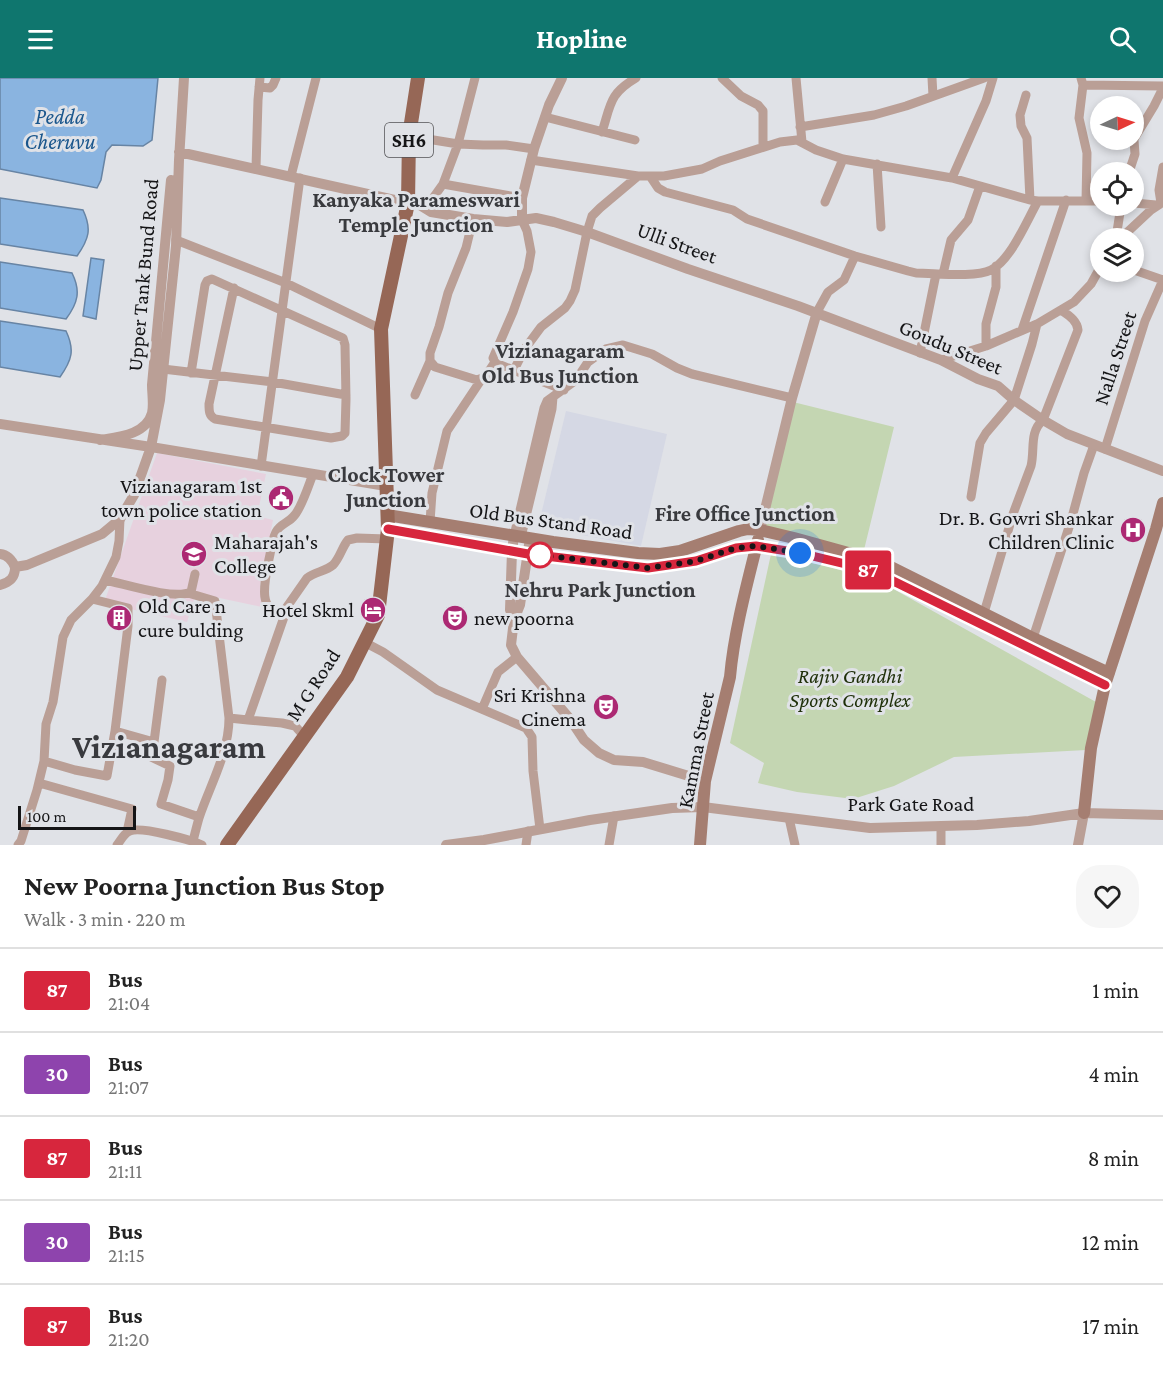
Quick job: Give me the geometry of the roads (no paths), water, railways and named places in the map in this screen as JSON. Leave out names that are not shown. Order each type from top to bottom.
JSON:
[{"type":"main road","name":"SH6","points":[[413,203],[409,136],[418,78]]},
{"type":"main road","name":"M G Road","points":[[227,845],[347,677],[378,615],[387,528],[381,328],[413,203]]},
{"type":"main road","points":[[1084,813],[1091,748],[1107,679],[1163,503]]},
{"type":"main road","name":"Old Bus Stand Road","points":[[387,528],[430,522],[638,554],[660,554],[690,549],[739,531],[760,530],[864,563],[883,576],[1107,679]]},
{"type":"main road","name":"Old Bus Stand Road","points":[[387,528],[528,554],[648,568],[696,561],[736,548],[756,546],[889,566],[1033,638],[1107,679]]},
{"type":"main road","name":"Kamma Street","points":[[700,845],[705,782],[730,677],[742,604],[760,530]]},
{"type":"street","name":"Upper Tank Bund Road","points":[[120,519],[134,495],[152,447],[160,400],[176,240],[182,78]]},
{"type":"street","name":"Upper Tank Bund Road","points":[[100,440],[117,438],[146,426],[152,413],[152,385],[182,78]]},
{"type":"street","points":[[256,168],[260,83],[270,88],[276,78]]},
{"type":"street","points":[[261,466],[286,283],[295,177],[316,78]]},
{"type":"street","points":[[413,203],[434,198],[443,184],[458,144],[475,78]]},
{"type":"street","points":[[562,78],[534,149],[522,198],[522,220],[527,231],[531,252],[528,269],[513,312],[493,357],[495,362],[564,390]]},
{"type":"street","points":[[602,132],[615,95],[621,87],[636,78]]},
{"type":"street","points":[[722,78],[741,96],[758,105],[763,111],[763,147]]},
{"type":"street","points":[[796,78],[802,142]]},
{"type":"street","points":[[932,78],[933,96]]},
{"type":"street","points":[[800,127],[874,115],[933,96],[964,82],[984,78]]},
{"type":"street","points":[[952,178],[986,101],[993,78]]},
{"type":"street","points":[[1086,201],[1087,153],[1079,118],[1082,82],[1163,87],[1159,108],[1144,127]]},
{"type":"street","points":[[650,176],[658,188],[665,192],[733,210],[747,219],[908,272],[977,274],[996,266],[1013,247],[1034,200],[1027,138],[1021,126],[1020,116],[1026,95]]},
{"type":"street","points":[[545,117],[634,140]]},
{"type":"street","points":[[409,136],[458,144],[506,145],[534,149]]},
{"type":"street","points":[[531,160],[638,176],[664,176],[692,171],[763,147],[797,140],[816,150],[843,159],[952,178],[1034,200],[1090,201]]},
{"type":"street","name":"Ulli Street","points":[[179,152],[413,203],[431,212],[507,222],[543,219],[587,232],[817,312]]},
{"type":"street","points":[[825,202],[843,159]]},
{"type":"street","points":[[877,164],[881,227]]},
{"type":"street","points":[[1160,203],[1159,190],[1163,167]]},
{"type":"street","points":[[514,370],[524,350],[541,327],[565,308],[570,301],[575,290],[589,223],[595,212],[638,176]]},
{"type":"street","points":[[443,184],[522,198]]},
{"type":"street","points":[[920,353],[951,240],[968,220],[980,186]]},
{"type":"street","points":[[1022,330],[1066,200]]},
{"type":"street","points":[[1144,203],[1160,203]]},
{"type":"street","points":[[1132,228],[1160,203]]},
{"type":"street","points":[[415,395],[430,361],[430,352],[448,293],[466,248],[472,219]]},
{"type":"street","points":[[176,240],[286,283],[381,328]]},
{"type":"street","points":[[760,530],[792,398],[817,312],[828,292],[844,280],[855,256]]},
{"type":"street","points":[[986,346],[986,324],[996,287],[996,266]]},
{"type":"street","points":[[1144,273],[1163,280]]},
{"type":"street","points":[[191,373],[207,281],[212,279],[234,288],[343,338],[345,345],[345,433],[342,436],[331,438],[215,420],[211,417],[209,404],[234,288]]},
{"type":"street","name":"Nalla Street","points":[[1105,449],[1145,321],[1163,280]]},
{"type":"street","points":[[941,360],[986,346],[1037,324],[1074,302],[1092,282]]},
{"type":"street","points":[[984,613],[1013,514],[1032,466],[1036,426],[1043,420],[1078,330],[1074,320],[1061,310]]},
{"type":"street","name":"Goudu Street","points":[[817,312],[941,360],[978,380],[998,386],[1014,400],[1067,434],[1163,471]]},
{"type":"street","points":[[970,497],[980,442],[1014,400],[1037,324]]},
{"type":"street","points":[[514,620],[510,610],[512,551],[522,537],[544,408],[547,401],[576,380],[588,362],[596,355],[606,349],[623,345],[652,354],[692,374],[792,398]]},
{"type":"street","points":[[430,361],[435,367],[473,380],[481,380]]},
{"type":"street","points":[[430,522],[432,493],[447,431],[495,362]]},
{"type":"street","points":[[163,369],[273,382],[346,395]]},
{"type":"street","points":[[0,424],[386,486]]},
{"type":"street","points":[[1033,638],[1094,445]]},
{"type":"street","points":[[284,610],[274,610],[267,604],[265,579],[276,532],[282,524],[295,515],[313,474]]},
{"type":"street","points":[[15,567],[27,565],[102,534],[120,519]]},
{"type":"street","points":[[18,845],[44,761],[46,724],[53,702],[63,638],[71,620],[92,599],[105,580],[116,557],[120,519]]},
{"type":"street","points":[[248,720],[284,617],[284,610],[307,578],[330,568],[348,540],[387,528]]},
{"type":"street","points":[[522,537],[528,554],[511,645],[517,657],[570,719],[584,740],[599,753],[614,760],[643,762],[705,782]]},
{"type":"street","points":[[0,554],[9,557],[15,567],[12,579],[0,585]]},
{"type":"street","points":[[188,593],[191,592],[195,574]]},
{"type":"street","points":[[105,580],[155,591],[188,593],[215,601],[229,718],[228,737],[199,817],[193,841]]},
{"type":"street","points":[[44,761],[107,776],[115,732],[128,626],[128,608],[92,599]]},
{"type":"street","points":[[364,642],[383,652],[438,690],[522,726],[530,732],[540,829]]},
{"type":"street","points":[[482,709],[498,672],[517,657]]},
{"type":"street","points":[[162,680],[151,757],[170,766],[161,804],[199,817]]},
{"type":"street","points":[[229,718],[296,726],[305,737]]},
{"type":"street","points":[[115,732],[154,742]]},
{"type":"street","points":[[39,783],[132,808],[127,832],[117,845]]},
{"type":"street","name":"Park Gate Road","points":[[446,845],[672,808],[703,807],[870,828],[1029,821],[1084,813],[1163,815]]},
{"type":"street","points":[[1078,845],[1084,813]]},
{"type":"street","points":[[609,845],[614,816]]},
{"type":"street","points":[[789,818],[795,845]]},
{"type":"street","points":[[941,826],[941,845]]},
{"type":"street","points":[[127,832],[138,830],[193,841],[202,845]]},
{"type":"street","points":[[526,845],[528,831]]},
{"type":"water","name":"Pedda Cheruvu","points":[[0,78],[158,78],[152,140],[143,146],[112,145],[106,152],[101,180],[97,188],[0,169]]},
{"type":"water","points":[[0,198],[83,210],[88,223],[88,234],[77,256],[0,244]]},
{"type":"water","points":[[91,258],[104,260],[96,319],[83,316]]},
{"type":"water","points":[[0,262],[72,273],[77,286],[77,297],[66,319],[0,308]]},
{"type":"water","points":[[0,321],[66,331],[71,344],[71,355],[60,377],[0,367]]},
{"type":"place","name":"Vizianagaram 1st town police station","points":[[281,498]]},
{"type":"place","name":"Dr. B. Gowri Shankar Children Clinic","points":[[1133,530]]},
{"type":"place","name":"Maharajah's College","points":[[194,554]]},
{"type":"place","name":"Hotel Skml","points":[[373,610]]},
{"type":"place","name":"Old Care n cure bulding","points":[[119,618]]},
{"type":"place","name":"new poorna","points":[[455,618]]},
{"type":"place","name":"Sri Krishna Cinema","points":[[606,707]]},
{"type":"district","name":"Kanyaka Parameswari Temple Junction","points":[[416,212]]},
{"type":"district","name":"Vizianagaram Old Bus Junction","points":[[560,362]]},
{"type":"district","name":"Clock Tower Junction","points":[[386,486]]},
{"type":"district","name":"Fire Office Junction","points":[[745,513]]},
{"type":"district","name":"Nehru Park Junction","points":[[600,589]]},
{"type":"district","name":"Vizianagaram","points":[[169,746]]},
{"type":"park label","name":"Rajiv Gandhi Sports Complex","points":[[850,688]]}]
